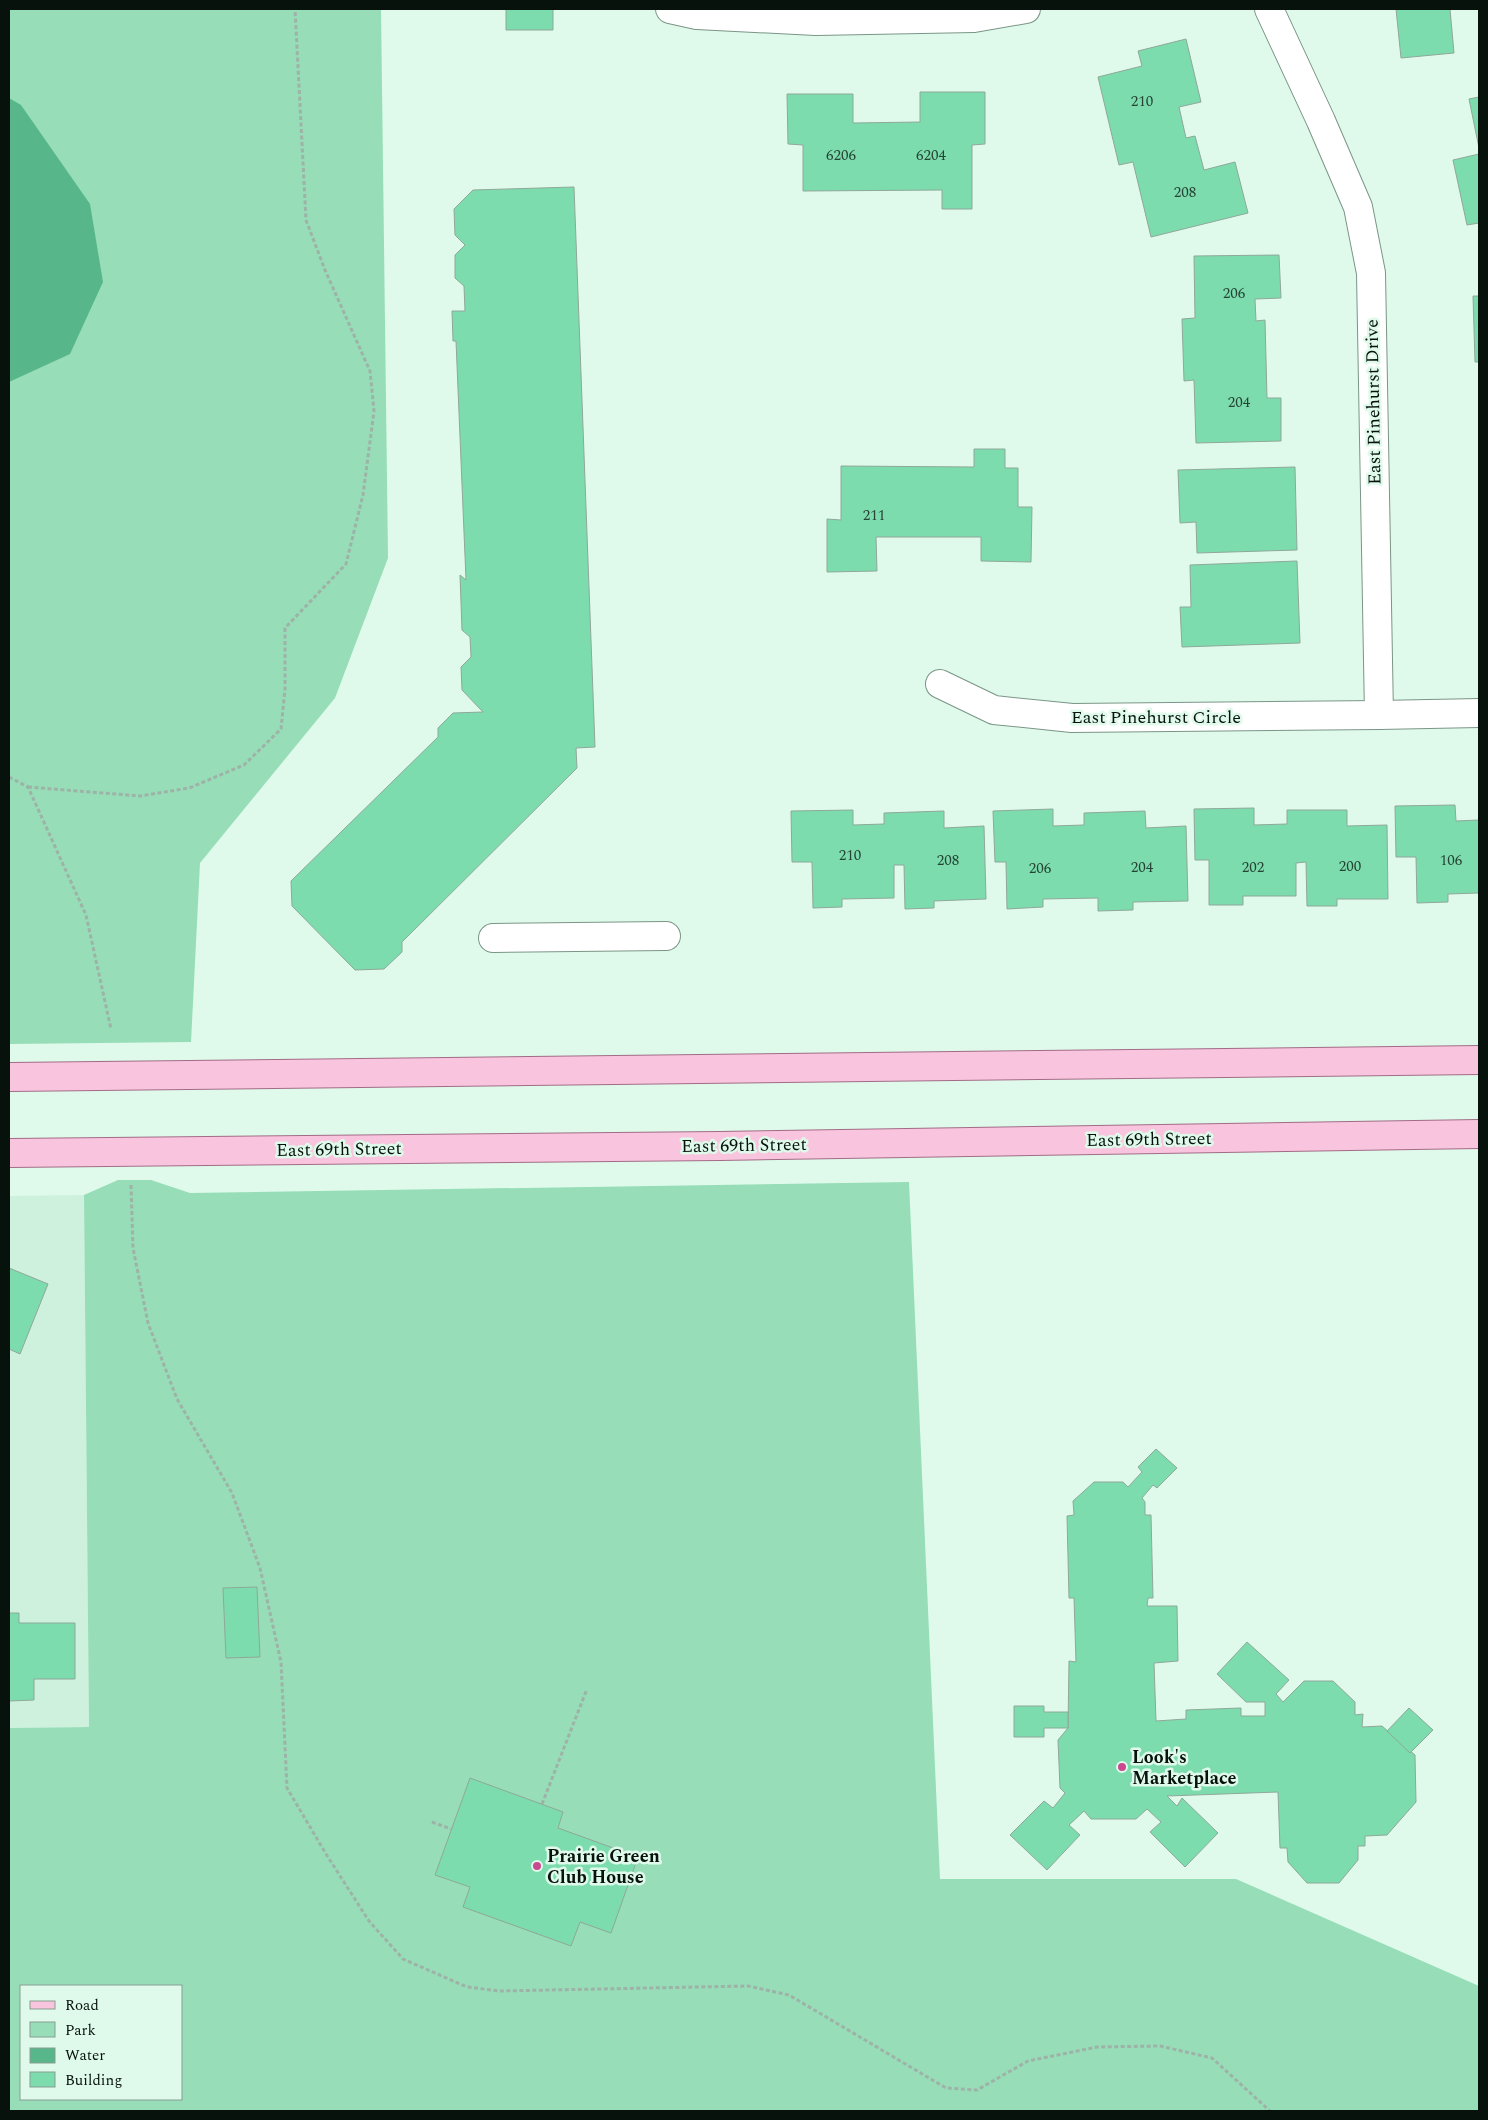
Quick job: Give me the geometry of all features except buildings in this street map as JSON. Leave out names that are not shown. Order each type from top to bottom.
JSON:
[{"type":"main road","points":[[9,1077],[1479,1060]]},
{"type":"main road","name":"East 69th Street","points":[[9,1152],[710,1146],[1479,1134]]},
{"type":"street","points":[[670,9],[697,16],[816,21],[974,18],[1026,9]]},
{"type":"street","name":"East Pinehurst Drive","points":[[1269,9],[1358,206],[1371,273],[1379,715]]},
{"type":"street","name":"East Pinehurst Circle","points":[[940,684],[994,710],[1072,718],[1379,715]]},
{"type":"street","points":[[1379,715],[1479,713]]},
{"type":"street","points":[[492,938],[666,936]]},
{"type":"path","points":[[9,777],[28,787],[140,796],[189,788],[244,765],[281,729],[285,689],[285,628],[346,564],[363,495],[374,411],[370,371],[325,270],[306,220],[295,9]]},
{"type":"path","points":[[28,787],[86,915],[111,1030]]},
{"type":"path","points":[[131,1185],[133,1248],[148,1322],[177,1399],[232,1492],[260,1568],[281,1662],[287,1788],[326,1854],[370,1921],[404,1960],[467,1986],[500,1991],[748,1986],[789,1995],[946,2088],[977,2090],[1028,2061],[1097,2047],[1160,2046],[1212,2058],[1270,2111]]},
{"type":"path","points":[[542,1804],[587,1689]]},
{"type":"path","points":[[432,1822],[451,1829]]},
{"type":"shaded area","points":[[84,1195],[89,1727],[9,1728],[9,1196]]},
{"type":"green space","points":[[9,9],[381,9],[388,558],[335,698],[200,863],[191,1042],[9,1044]]},
{"type":"green space","points":[[118,1180],[151,1180],[190,1193],[909,1182],[940,1879],[1236,1879],[1479,1986],[1479,2111],[9,2111],[9,1728],[89,1727],[84,1195]]},
{"type":"water","points":[[9,98],[21,105],[90,204],[103,282],[70,354],[9,382]]},
{"type":"place","name":"Look's Marketplace","points":[[1122,1767]]},
{"type":"place","name":"Prairie Green Club House","points":[[537,1866]]}]
